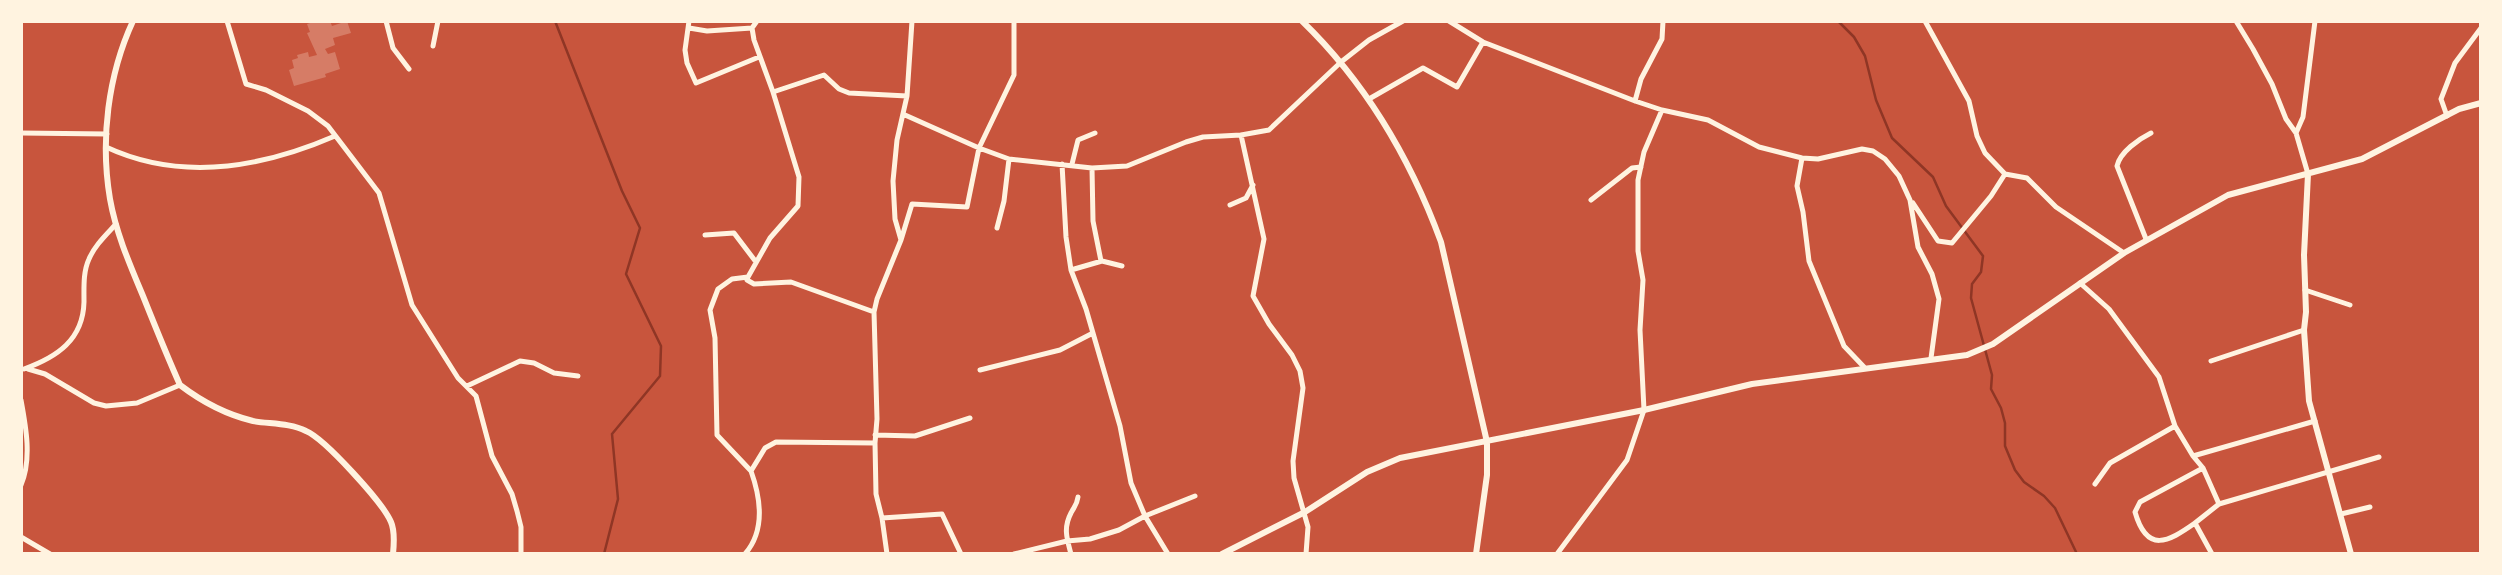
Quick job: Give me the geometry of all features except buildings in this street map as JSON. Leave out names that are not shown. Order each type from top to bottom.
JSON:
[{"type":"street","points":[[133,21],[120,49],[115,69],[106,147],[110,200],[126,255],[180,385],[193,395],[234,415],[296,427],[315,435],[372,495],[391,521],[393,554]]},
{"type":"street","points":[[227,21],[246,84],[266,90],[308,111],[328,126],[379,193],[412,304],[458,378],[476,396],[492,456],[514,502],[521,527],[521,554]]},
{"type":"street","points":[[386,21],[393,48],[409,69]]},
{"type":"street","points":[[433,46],[438,21]]},
{"type":"street","points":[[757,21],[752,28],[759,57],[773,92],[799,177],[798,206],[770,238],[747,280],[754,284],[791,282],[874,312]]},
{"type":"street","points":[[901,240],[895,219],[893,181],[897,140],[905,115],[912,21]]},
{"type":"street","points":[[887,554],[876,494],[874,443],[877,419],[874,312],[877,299],[901,240],[912,204],[967,207],[979,148],[1014,75],[1014,21]]},
{"type":"street","points":[[1302,21],[1341,62],[1369,99],[1401,156],[1441,242],[1488,442],[1487,475],[1476,554]]},
{"type":"street","points":[[905,115],[1009,159],[1092,168],[1127,166],[1203,137],[1269,130],[1341,62],[1369,40],[1403,21]]},
{"type":"street","points":[[1449,21],[1483,42],[1635,101],[1708,120],[1759,147],[1802,158],[1818,159],[1862,149],[1873,151],[1885,159],[1899,176],[1910,200],[1938,242],[1952,243],[1958,237],[2005,174]]},
{"type":"street","points":[[1635,101],[1641,79],[1662,39],[1663,21]]},
{"type":"street","points":[[1926,21],[1969,101],[1977,136],[1985,153],[2005,174],[2027,178],[2056,207],[2124,253]]},
{"type":"street","points":[[2236,21],[2272,84],[2286,119],[2296,132],[2308,174],[2304,331],[2309,401],[2351,554]]},
{"type":"street","points":[[2296,132],[2303,117],[2315,21]]},
{"type":"street","points":[[752,28],[707,31],[689,24],[685,50],[687,63],[696,83],[759,57]]},
{"type":"street","points":[[2447,116],[2441,99],[2455,63],[2481,27]]},
{"type":"street","points":[[1369,99],[1423,68],[1457,87],[1483,42]]},
{"type":"street","points":[[773,92],[824,75],[839,89],[849,93],[907,96]]},
{"type":"street","points":[[1222,554],[1305,512],[1367,472],[1383,464],[1421,453],[1644,410],[1752,384],[1967,355],[1993,344],[2124,253],[2228,195],[2362,159],[2459,109],[2481,103]]},
{"type":"street","points":[[1557,554],[1627,460],[1644,410],[1640,330],[1643,281],[1638,251],[1637,180],[1644,152],[1662,110]]},
{"type":"street","points":[[2146,240],[2117,166],[2118,161],[2151,132]]},
{"type":"street","points":[[21,133],[107,134]]},
{"type":"street","points":[[1072,164],[1078,140],[1095,134]]},
{"type":"street","points":[[1241,135],[1264,239],[1253,296],[1292,355],[1300,371],[1303,388],[1293,469],[1308,527],[1306,554]]},
{"type":"street","points":[[106,147],[127,157],[157,163],[229,168],[261,162],[335,136]]},
{"type":"street","points":[[1802,158],[1797,186],[1809,261],[1844,346],[1864,367]]},
{"type":"street","points":[[997,228],[1004,201],[1009,159]]},
{"type":"street","points":[[1062,163],[1066,237],[1071,270],[1086,309],[1120,426],[1131,484],[1145,516],[1168,554]]},
{"type":"street","points":[[1591,200],[1632,168],[1641,167]]},
{"type":"street","points":[[1092,168],[1093,221],[1101,261]]},
{"type":"street","points":[[1230,205],[1245,198],[1253,185]]},
{"type":"street","points":[[1910,200],[1918,247],[1932,274],[1939,299],[1931,358]]},
{"type":"street","points":[[22,368],[45,361],[69,345],[84,312],[85,272],[89,257],[116,224]]},
{"type":"street","points":[[705,235],[734,233],[756,262]]},
{"type":"street","points":[[1071,270],[1101,261],[1122,266]]},
{"type":"street","points":[[745,554],[753,545],[760,515],[751,471],[717,435],[715,338],[710,310],[718,289],[732,279],[748,277]]},
{"type":"street","points":[[2080,283],[2109,309],[2159,377],[2175,426],[2203,468],[2220,504]]},
{"type":"street","points":[[2305,289],[2350,305]]},
{"type":"street","points":[[2211,360],[2304,331]]},
{"type":"street","points":[[981,370],[1060,350],[1093,333]]},
{"type":"street","points":[[467,386],[520,361],[534,363],[554,373],[578,376]]},
{"type":"street","points":[[22,368],[45,374],[106,406],[137,403],[180,385]]},
{"type":"street","points":[[21,400],[27,452],[26,471],[21,485]]},
{"type":"street","points":[[875,435],[915,436],[970,418]]},
{"type":"street","points":[[2193,456],[2315,421]]},
{"type":"street","points":[[2095,484],[2110,463],[2175,426]]},
{"type":"street","points":[[751,471],[765,449],[776,442],[874,443]]},
{"type":"street","points":[[2203,468],[2140,502],[2136,512],[2145,535],[2157,541],[2165,541],[2179,535],[2220,504],[2379,457]]},
{"type":"street","points":[[1014,554],[1067,541],[1090,539],[1119,530],[1145,516],[1195,496]]},
{"type":"street","points":[[1070,554],[1064,531],[1078,497]]},
{"type":"street","points":[[2341,514],[2370,507]]},
{"type":"street","points":[[882,518],[942,514],[961,554]]},
{"type":"street","points":[[2195,523],[2212,554]]},
{"type":"street","points":[[21,539],[50,554]]},
{"type":"waterway","points":[[555,21],[622,191],[640,228],[626,274],[661,346],[660,376],[612,434],[618,499],[604,554]]},
{"type":"waterway","points":[[1838,21],[1854,37],[1865,56],[1876,100],[1892,138],[1933,177],[1946,206],[1983,256],[1981,272],[1972,284],[1971,298],[1992,375],[1991,389],[2005,423],[2005,446],[2015,470],[2024,482],[2044,496],[2055,508],[2077,554]]}]
